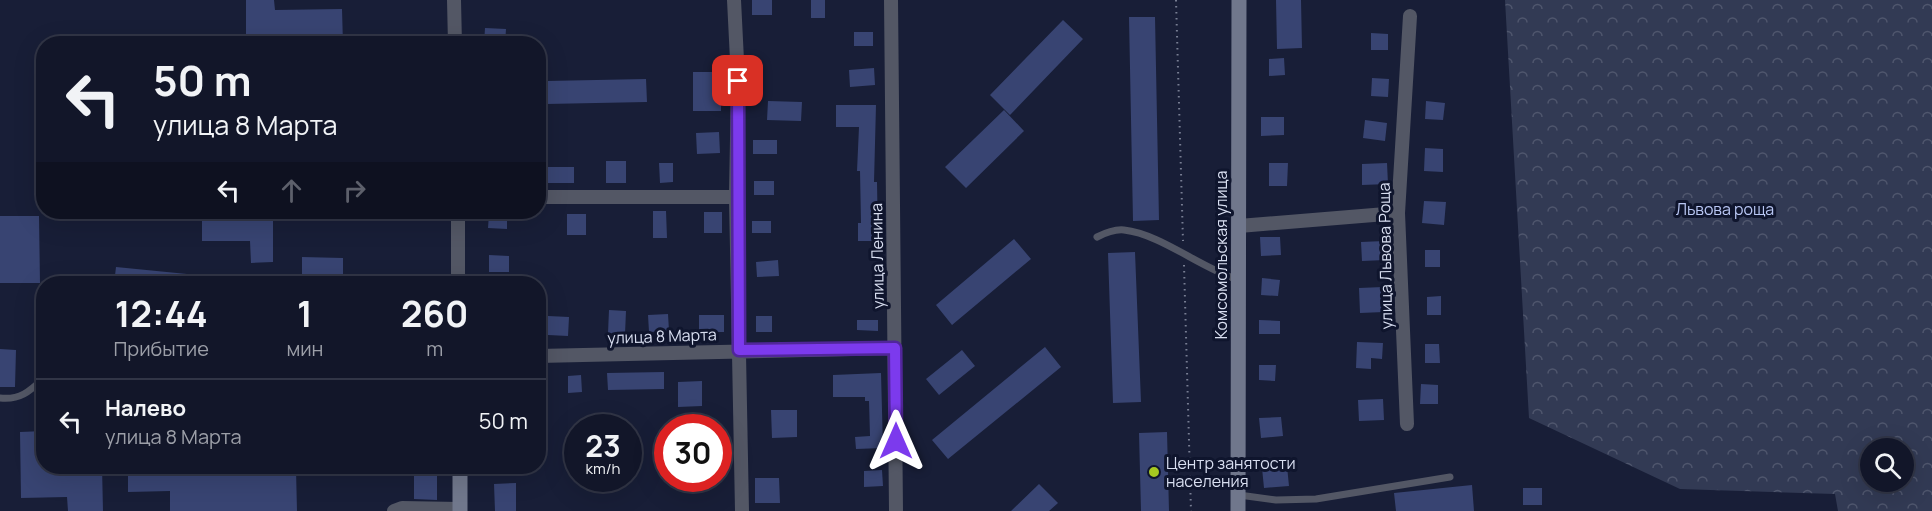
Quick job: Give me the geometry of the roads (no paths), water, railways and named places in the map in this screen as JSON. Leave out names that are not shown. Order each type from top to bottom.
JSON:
[{"type":"main road","name":"Комсомольская улица","points":[[1239,0],[1239,511]]},
{"type":"main road","points":[[460,474],[460,510]]},
{"type":"street","points":[[454,0],[455,36]]},
{"type":"street","points":[[734,0],[738,81],[736,197],[742,511]]},
{"type":"street","name":"улица Ленина","points":[[891,0],[896,511]]},
{"type":"street","name":"улица Львова Роща","points":[[1407,424],[1398,213],[1410,16]]},
{"type":"street","points":[[546,197],[736,197]]},
{"type":"street","points":[[1239,226],[1398,213]]},
{"type":"street","points":[[458,219],[458,276]]},
{"type":"street","name":"улица 8 Марта","points":[[546,356],[895,348]]},
{"type":"street","points":[[394,511],[402,508],[460,510]]},
{"type":"lane","points":[[1097,237],[1122,230],[1141,235],[1221,274],[1239,280]]},
{"type":"lane","points":[[0,398],[14,399],[28,393],[36,386]]},
{"type":"lane","points":[[1239,495],[1276,500],[1316,499],[1450,477]]},
{"type":"place","name":"Центр занятости населения","points":[[1154,472]]},
{"type":"park label","name":"Львова роща","points":[[1725,209]]}]
